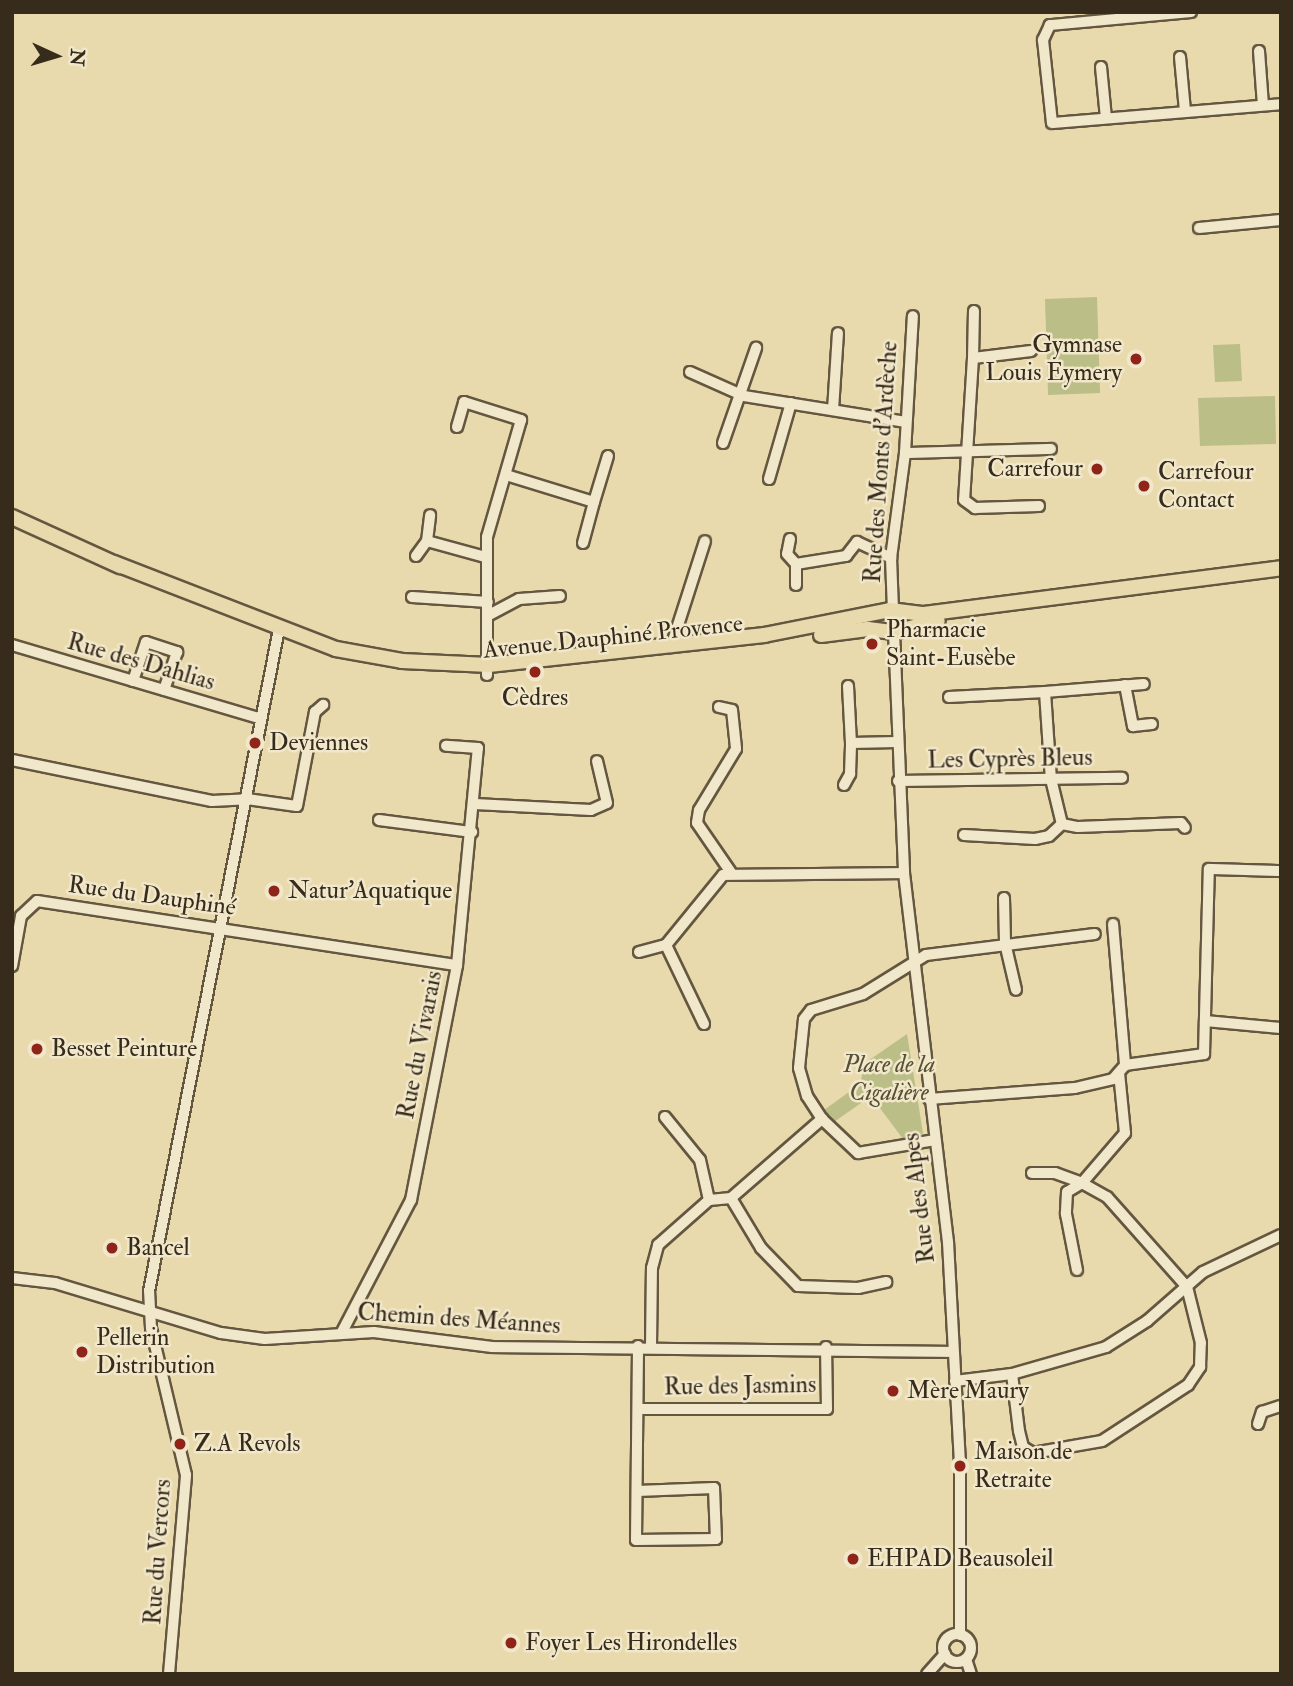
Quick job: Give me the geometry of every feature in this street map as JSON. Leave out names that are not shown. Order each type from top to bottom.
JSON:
[{"type":"main road","name":"Avenue Dauphiné Provence","points":[[12,517],[277,634],[363,664],[488,670],[893,630],[1114,598],[1157,586]]},
{"type":"main road","name":"Avenue Dauphiné Provence","points":[[488,670],[671,647],[892,612],[1157,586],[1281,568]]},
{"type":"main road","points":[[892,612],[893,630]]},
{"type":"main road","points":[[892,612],[893,630]]},
{"type":"street","points":[[1191,12],[1050,25],[1043,40],[1052,123],[1281,104]]},
{"type":"street","points":[[1259,51],[1263,105]]},
{"type":"street","points":[[1180,57],[1185,111]]},
{"type":"street","points":[[1101,67],[1106,118]]},
{"type":"street","points":[[1199,228],[1281,220]]},
{"type":"street","points":[[974,311],[964,500],[975,508],[1039,506]]},
{"type":"street","name":"Rue des Monts d'Ardèche","points":[[892,612],[891,558],[905,453],[913,316]]},
{"type":"street","points":[[833,410],[838,333]]},
{"type":"street","points":[[723,443],[756,348]]},
{"type":"street","points":[[973,358],[1031,351]]},
{"type":"street","points":[[690,372],[739,393],[906,422]]},
{"type":"street","points":[[457,427],[464,402],[521,419],[485,557],[489,615],[488,670]]},
{"type":"street","points":[[769,479],[791,403]]},
{"type":"street","points":[[905,453],[1051,449]]},
{"type":"street","points":[[583,543],[608,456]]},
{"type":"street","points":[[506,475],[594,502]]},
{"type":"street","points":[[416,555],[427,541],[430,515]]},
{"type":"street","points":[[790,539],[787,554],[796,564],[796,585]]},
{"type":"street","points":[[427,541],[485,557]]},
{"type":"street","points":[[671,647],[705,541]]},
{"type":"street","points":[[796,564],[846,556],[857,542],[891,558]]},
{"type":"street","points":[[489,615],[519,598],[560,596]]},
{"type":"street","points":[[412,597],[488,602]]},
{"type":"street","name":"Rue des Alpes","points":[[893,630],[904,873],[948,1242],[955,1381],[960,1634]]},
{"type":"street","points":[[149,1312],[171,1169],[247,799],[258,718],[277,634]]},
{"type":"street","points":[[133,681],[146,642],[177,652],[164,690]]},
{"type":"street","name":"Rue des Dahlias","points":[[12,645],[258,718]]},
{"type":"street","points":[[949,698],[1144,684]]},
{"type":"street","points":[[844,785],[850,774],[848,685]]},
{"type":"street","points":[[1125,685],[1133,726],[1152,724]]},
{"type":"street","points":[[1045,692],[1051,779],[1062,824]]},
{"type":"street","points":[[12,760],[212,801],[247,799],[297,806],[315,712],[323,705]]},
{"type":"street","points":[[719,708],[732,710],[736,749],[699,810],[697,823],[732,874]]},
{"type":"street","points":[[851,743],[897,742]]},
{"type":"street","name":"Rue du Vivarais","points":[[342,1332],[411,1200],[457,965],[475,804],[478,748],[446,746]]},
{"type":"street","points":[[475,804],[591,810],[607,803],[597,761]]},
{"type":"street","name":"Les Cyprès Bleus","points":[[898,781],[1122,778]]},
{"type":"street","points":[[379,820],[472,832]]},
{"type":"street","points":[[1062,824],[1077,827],[1181,822],[1185,828]]},
{"type":"street","points":[[964,835],[1035,839],[1049,836],[1062,824]]},
{"type":"street","points":[[929,1099],[1076,1088],[1114,1079],[1122,1069],[1204,1054],[1209,869],[1281,871]]},
{"type":"street","points":[[639,952],[666,945],[710,886],[732,874],[904,873]]},
{"type":"street","points":[[1004,898],[1005,943],[1016,990]]},
{"type":"street","name":"Rue du Dauphiné","points":[[12,966],[21,916],[37,901],[221,926],[457,965]]},
{"type":"street","points":[[1077,1270],[1066,1214],[1068,1192],[1082,1183],[1125,1133],[1113,924]]},
{"type":"street","points":[[935,1140],[858,1153],[822,1119],[807,1096],[799,1068],[804,1019],[822,1003],[863,994],[914,959],[1005,943],[1095,934]]},
{"type":"street","points":[[666,945],[704,1024]]},
{"type":"street","points":[[1205,1021],[1281,1028]]},
{"type":"street","points":[[665,1117],[700,1160],[709,1200]]},
{"type":"street","points":[[651,1346],[654,1255],[668,1235],[709,1200],[731,1199],[822,1119]]},
{"type":"street","points":[[1012,1374],[1023,1447],[1033,1453],[1102,1441],[1195,1379],[1201,1343],[1187,1287],[1107,1197],[1055,1172],[1032,1173]]},
{"type":"street","points":[[731,1199],[761,1248],[798,1286],[858,1288],[886,1282]]},
{"type":"street","points":[[955,1381],[1012,1374],[1105,1347],[1147,1321],[1187,1287],[1224,1261],[1281,1235]]},
{"type":"street","name":"Chemin des Méannes","points":[[12,1278],[55,1283],[221,1333],[265,1339],[342,1332],[492,1347],[826,1347],[953,1352]]},
{"type":"street","name":"Rue du Vercors","points":[[149,1312],[186,1475],[169,1674]]},
{"type":"street","points":[[637,1491],[715,1488],[716,1539],[636,1539],[638,1346]]},
{"type":"street","name":"Rue des Jasmins","points":[[638,1409],[827,1409],[826,1347]]},
{"type":"street","points":[[1258,1424],[1262,1412],[1281,1406]]},
{"type":"street","points":[[927,1674],[944,1654],[946,1640],[960,1634],[971,1644],[967,1658],[971,1674]]},
{"type":"street","points":[[944,1654],[954,1662],[967,1658]]},
{"type":"green space","points":[[1097,297],[1100,393],[1048,395],[1045,299]]},
{"type":"green space","points":[[1240,344],[1242,381],[1215,382],[1213,345]]},
{"type":"green space","points":[[1275,396],[1276,444],[1200,446],[1198,398]]},
{"type":"green space","name":"Place de la Cigalière","points":[[907,1034],[923,1133],[917,1139],[903,1139],[871,1096],[834,1122],[824,1110],[860,1084],[865,1063]]},
{"type":"place","name":"Gymnase Louis Eymery","points":[[1136,359]]},
{"type":"place","name":"Carrefour","points":[[1097,469]]},
{"type":"place","name":"Carrefour Contact","points":[[1144,486]]},
{"type":"place","name":"Pharmacie Saint-Eusèbe","points":[[872,644]]},
{"type":"place","name":"Cèdres","points":[[535,672]]},
{"type":"place","name":"Deviennes","points":[[255,743]]},
{"type":"place","name":"Natur'Aquatique","points":[[274,891]]},
{"type":"place","name":"Besset Peinture","points":[[37,1049]]},
{"type":"place","name":"Bancel","points":[[112,1248]]},
{"type":"place","name":"Pellerin Distribution","points":[[82,1352]]},
{"type":"place","name":"Mère Maury","points":[[893,1391]]},
{"type":"place","name":"Z.A Revols","points":[[180,1444]]},
{"type":"place","name":"Maison de Retraite","points":[[960,1466]]},
{"type":"place","name":"EHPAD Beausoleil","points":[[853,1559]]},
{"type":"place","name":"Foyer Les Hirondelles","points":[[511,1643]]}]
